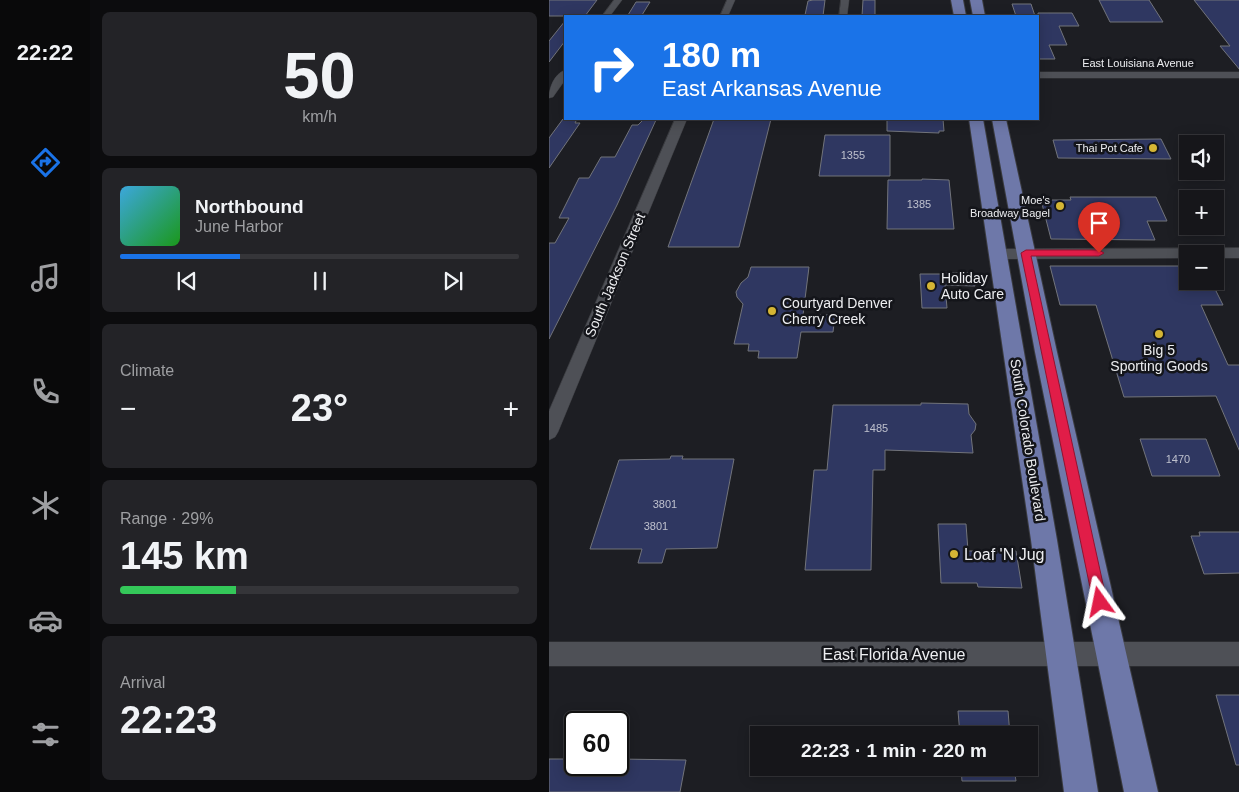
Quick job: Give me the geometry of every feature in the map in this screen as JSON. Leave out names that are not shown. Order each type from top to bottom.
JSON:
[{"type":"main road","points":[[957,0],[960,15]]},
{"type":"main road","points":[[976,0],[979,15]]},
{"type":"main road","name":"South Colorado Boulevard","points":[[975,120],[1044,540],[1081,792]]},
{"type":"main road","points":[[999,120],[1141,792]]},
{"type":"street","points":[[607,15],[618,0]]},
{"type":"street","points":[[724,15],[731,0]]},
{"type":"street","points":[[843,15],[845,0]]},
{"type":"street","points":[[549,75],[564,74]]},
{"type":"street","points":[[549,95],[564,75]]},
{"type":"street","name":"East Louisiana Avenue","points":[[1039,75],[1239,75]]},
{"type":"street","name":"South Jackson Street","points":[[549,432],[681,120]]},
{"type":"street","points":[[998,254],[1239,253]]},
{"type":"street","name":"East Florida Avenue","points":[[549,654],[1239,654]]},
{"type":"building","points":[[549,0],[597,0],[586,15],[549,16]]},
{"type":"building","points":[[825,0],[823,15],[805,15],[808,1]]},
{"type":"building","points":[[863,0],[875,0],[875,15],[862,15]]},
{"type":"building","points":[[1099,0],[1149,0],[1163,22],[1110,22]]},
{"type":"building","points":[[1194,0],[1240,0],[1240,70],[1220,46],[1230,46]]},
{"type":"building","points":[[636,2],[650,2],[642,15],[628,15]]},
{"type":"building","points":[[1012,4],[1031,4],[1035,15],[1016,15]]},
{"type":"building","points":[[1038,13],[1072,13],[1079,26],[1059,26],[1067,45],[1049,45],[1055,59],[1039,59]]},
{"type":"building","points":[[564,22],[564,42],[549,62],[549,41]]},
{"type":"building","points":[[563,119],[576,120],[575,123],[580,123],[549,168],[549,138]]},
{"type":"building","points":[[643,120],[656,120],[617,205],[549,339],[549,243],[555,243],[569,218],[559,218],[579,178],[589,178],[601,157],[615,157],[632,125],[638,125]]},
{"type":"building","points":[[714,120],[771,120],[739,247],[668,247]]},
{"type":"building","points":[[887,120],[943,120],[944,131],[939,131],[939,133],[887,131]]},
{"type":"building","points":[[825,135],[890,135],[890,176],[819,176]]},
{"type":"building","points":[[1161,139],[1171,159],[1058,158],[1053,140]]},
{"type":"building","points":[[888,180],[949,180],[954,229],[887,229]]},
{"type":"building","points":[[1070,197],[1156,197],[1167,221],[1147,221],[1155,240],[1051,239],[1041,200],[1071,200]]},
{"type":"building","points":[[1050,266],[1179,266],[1179,290],[1216,290],[1223,305],[1201,305],[1228,365],[1240,365],[1240,452],[1216,396],[1124,397],[1096,305],[1060,305]]},
{"type":"building","name":"Courtyard Denver Cherry Creek","points":[[751,267],[809,267],[803,315],[835,315],[833,332],[801,332],[797,358],[758,358],[759,351],[748,351],[749,344],[734,344],[743,304],[737,297],[736,292],[741,283],[748,277]]},
{"type":"building","name":"Holiday Auto Care","points":[[974,273],[975,286],[945,285],[947,308],[922,308],[920,274]]},
{"type":"building","points":[[921,403],[968,404],[969,414],[976,424],[975,430],[971,435],[973,453],[885,450],[885,470],[873,470],[871,570],[805,570],[814,470],[827,470],[833,405],[921,405]]},
{"type":"building","points":[[1140,439],[1206,439],[1220,476],[1152,476]]},
{"type":"building","points":[[671,456],[683,456],[682,459],[734,459],[717,548],[666,549],[662,563],[638,563],[642,549],[590,549],[619,460],[670,459]]},
{"type":"building","points":[[938,524],[966,524],[968,551],[1016,551],[1022,588],[978,587],[977,583],[941,583]]},
{"type":"building","points":[[1199,532],[1240,532],[1240,573],[1204,574],[1191,536],[1200,536]]},
{"type":"building","points":[[1216,695],[1240,695],[1240,765],[1236,765]]},
{"type":"building","points":[[958,711],[1008,711],[1009,726],[959,726]]},
{"type":"building","points":[[549,759],[564,759],[564,776],[629,776],[629,759],[686,760],[680,792],[549,792]]},
{"type":"building","points":[[962,776],[1015,776],[1016,781],[962,781]]},
{"type":"place","name":"Thai Pot Cafe","points":[[1153,148]]},
{"type":"place","name":"Moe's Broadway Bagel","points":[[1060,206]]},
{"type":"place","name":"Holiday Auto Care","points":[[931,286]]},
{"type":"place","name":"Courtyard Denver Cherry Creek","points":[[772,311]]},
{"type":"place","name":"Big 5 Sporting Goods","points":[[1159,334]]},
{"type":"place","name":"Loaf 'N Jug","points":[[954,554]]},
{"type":"route","points":[[1099,253],[1026,253],[1100,602]]}]
